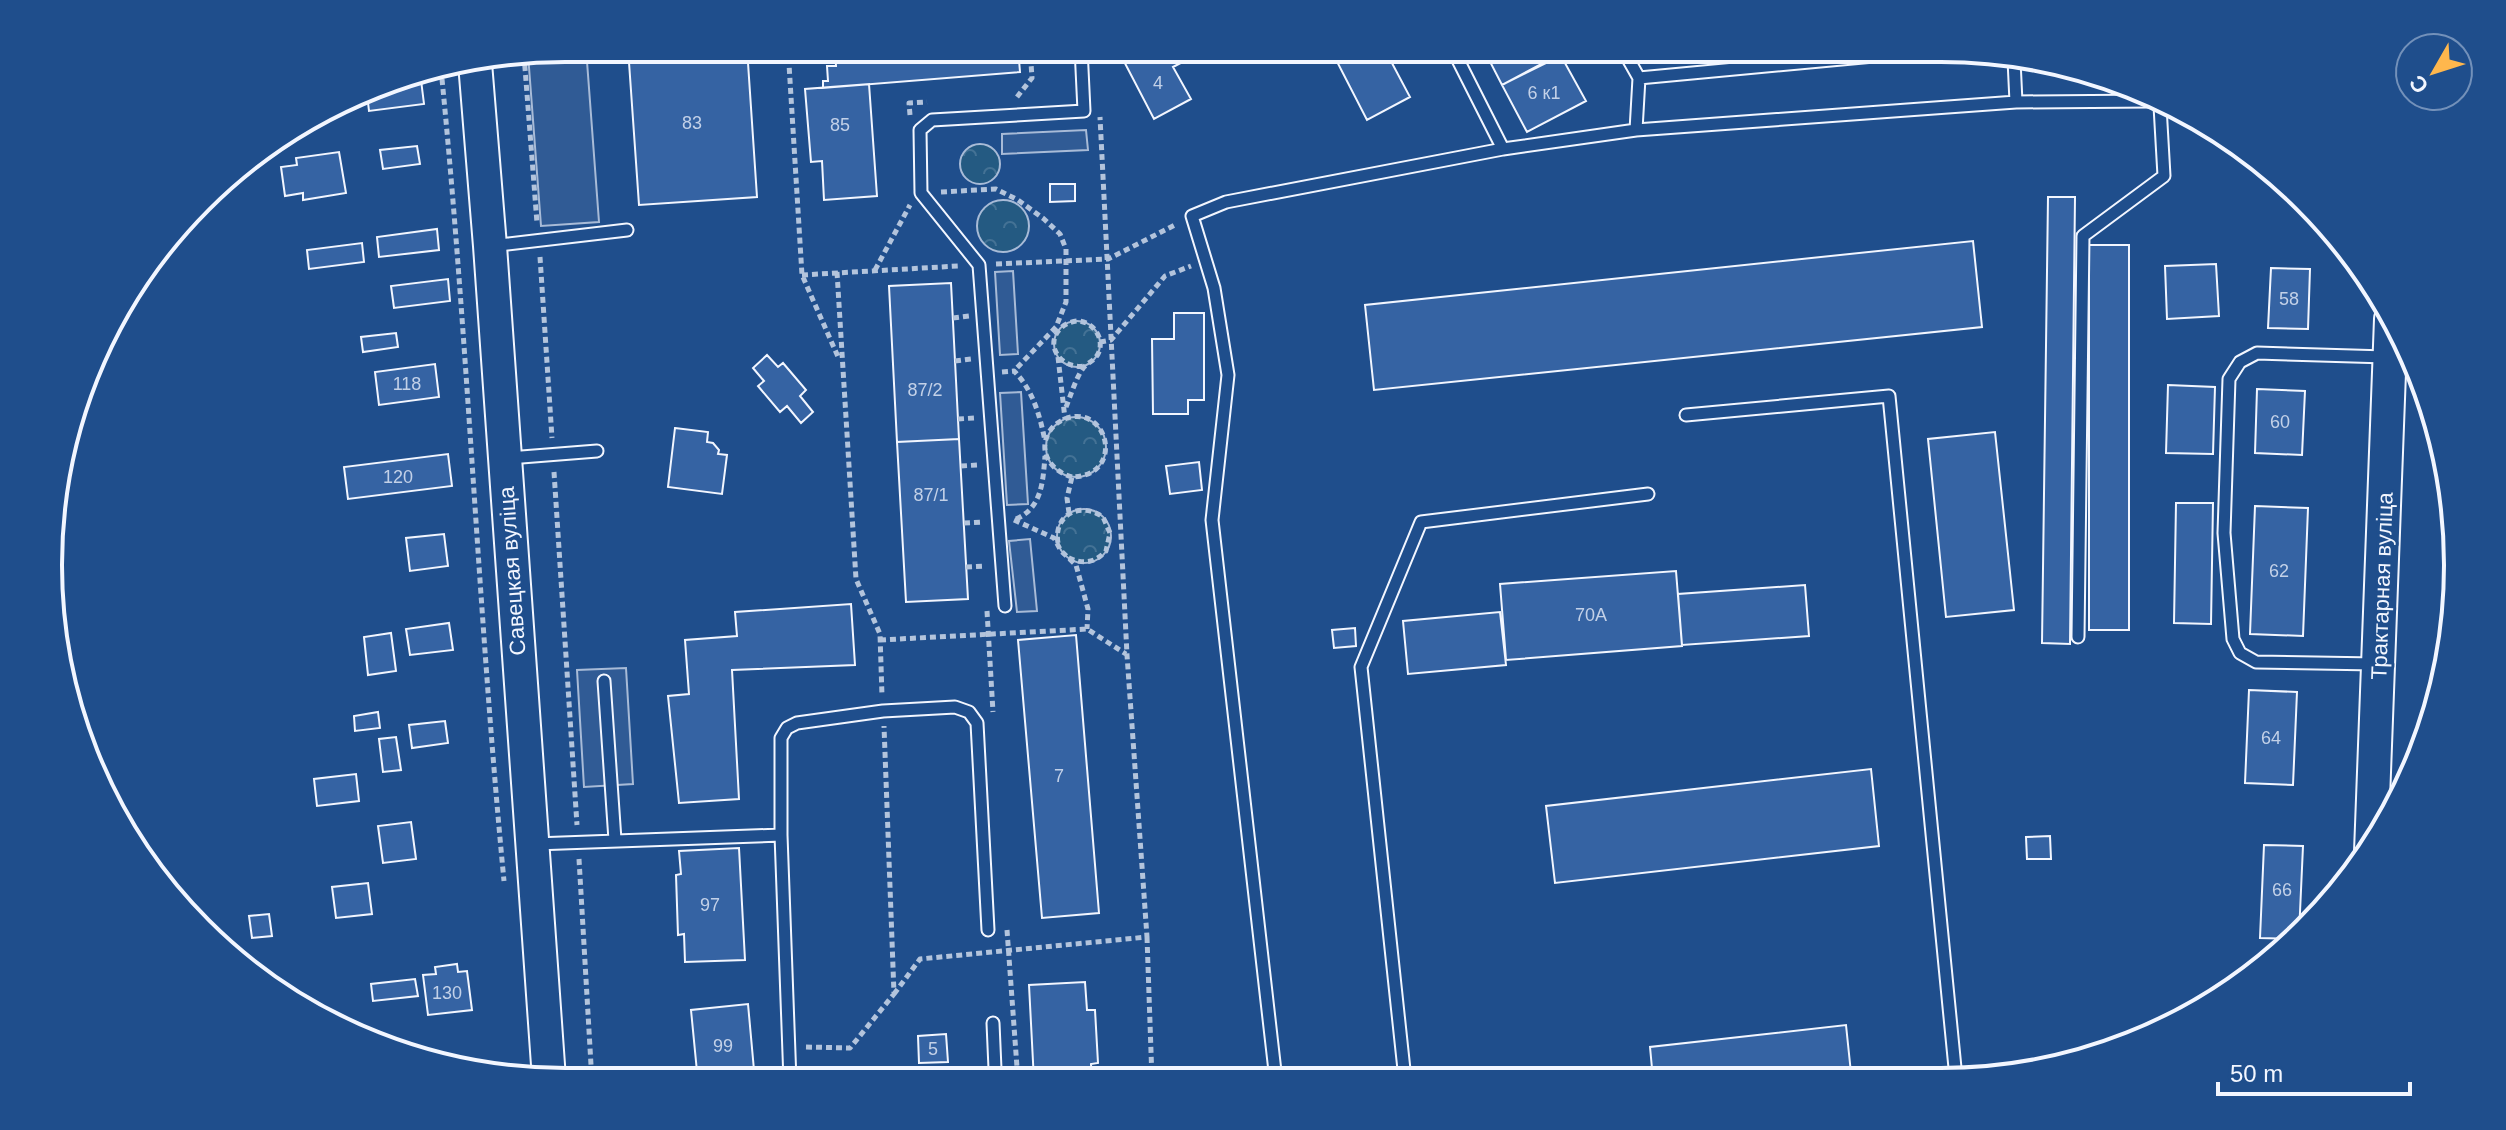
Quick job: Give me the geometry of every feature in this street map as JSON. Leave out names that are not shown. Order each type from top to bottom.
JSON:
[{"type":"main road","name":"Савецкая вуліца","points":[[476,70],[548,1067]]},
{"type":"main road","name":"Трактарная вуліца","points":[[2372,823],[2391,341]]},
{"type":"lane","points":[[1005,606],[979,265],[917,197],[920,130],[932,120],[1084,111],[1082,62]]},
{"type":"lane","points":[[1459,62],[1503,149]]},
{"type":"lane","points":[[1630,62],[1639,78],[1636,130]]},
{"type":"lane","points":[[1639,78],[1810,62]]},
{"type":"lane","points":[[2014,67],[2016,102]]},
{"type":"lane","points":[[1275,1068],[1212,520],[1228,375],[1214,288],[1192,216],[1226,202],[1503,149],[1636,130],[2016,102],[2135,101]]},
{"type":"lane","points":[[2078,637],[2083,236],[2164,176],[2160,113]]},
{"type":"lane","points":[[490,246],[627,230]]},
{"type":"lane","points":[[2379,664],[2256,662],[2240,653],[2233,639],[2224,533],[2229,379],[2240,362],[2257,353],[2391,357]]},
{"type":"lane","points":[[1686,415],[1889,396],[1955,1068]]},
{"type":"lane","points":[[505,459],[597,451]]},
{"type":"lane","points":[[1404,1068],[1361,667],[1421,522],[1648,494]]},
{"type":"lane","points":[[604,681],[615,840]]},
{"type":"lane","points":[[790,1068],[781,835],[781,738],[787,728],[797,723],[883,711],[955,707],[969,712],[977,723],[988,930]]},
{"type":"lane","points":[[531,844],[781,835]]},
{"type":"lane","points":[[993,1023],[995,1068]]},
{"type":"path","points":[[789,62],[802,275],[841,363]]},
{"type":"path","points":[[525,64],[553,455],[591,1068]]},
{"type":"path","points":[[442,78],[505,891]]},
{"type":"path","points":[[1099,108],[1127,655],[1147,937],[1152,1068]]},
{"type":"path","points":[[875,270],[917,197],[996,189],[1018,200],[1060,234],[1066,249],[1066,302],[1054,343],[1066,407],[1065,419]]},
{"type":"path","points":[[1108,259],[1192,216]]},
{"type":"path","points":[[1100,342],[1111,340],[1165,276],[1205,261]]},
{"type":"path","points":[[953,318],[970,316]]},
{"type":"path","points":[[986,373],[1014,371],[1058,328],[1072,321],[1088,323],[1098,334],[1097,357],[1085,366],[1066,407]]},
{"type":"path","points":[[1058,357],[1069,366],[1085,366]]},
{"type":"path","points":[[955,361],[972,359]]},
{"type":"path","points":[[1014,371],[1032,396],[1045,452],[1043,478],[1035,506],[1013,520],[1054,538],[1076,565],[1088,609],[1087,629]]},
{"type":"path","points":[[958,419],[975,417]]},
{"type":"path","points":[[1045,442],[1055,425],[1065,419],[1083,418],[1092,422],[1105,436],[1106,448],[1104,458],[1091,473],[1072,477],[1054,469],[1045,452]]},
{"type":"path","points":[[1106,448],[1117,449]]},
{"type":"path","points":[[961,466],[978,464]]},
{"type":"path","points":[[1069,513],[1067,498],[1072,477]]},
{"type":"path","points":[[1058,543],[1058,527],[1069,513],[1087,509],[1108,524],[1110,540],[1106,551],[1092,562],[1083,563],[1067,557]]},
{"type":"path","points":[[964,523],[998,521]]},
{"type":"path","points":[[1110,540],[1121,540]]},
{"type":"path","points":[[966,567],[985,566]]},
{"type":"path","points":[[880,640],[1087,629],[1127,655]]},
{"type":"path","points":[[894,994],[920,959],[1147,937]]},
{"type":"green space","points":[[980,144],[994,150],[1000,164],[994,178],[980,184],[966,178],[960,164],[966,150]]},
{"type":"green space","points":[[1003,200],[1021,208],[1029,226],[1021,244],[1003,252],[985,244],[977,226],[985,208]]},
{"type":"green space","points":[[1077,321],[1093,328],[1100,344],[1093,360],[1077,367],[1061,360],[1054,344],[1061,328]]},
{"type":"green space","points":[[1076,417],[1088,419],[1097,426],[1104,435],[1104,459],[1097,468],[1088,475],[1076,477],[1064,475],[1055,468],[1048,459],[1046,447],[1048,435],[1055,426],[1064,419]]},
{"type":"green space","points":[[1084,509],[1103,517],[1111,536],[1103,555],[1084,563],[1065,555],[1057,536],[1065,517]]},
{"type":"shaded area","points":[[587,62],[599,222],[541,226],[529,63]]},
{"type":"shaded area","points":[[1086,130],[1088,150],[1002,154],[1002,134]]},
{"type":"shaded area","points":[[1013,271],[1018,354],[1000,355],[995,272]]},
{"type":"shaded area","points":[[1021,392],[1028,504],[1007,505],[1000,393]]},
{"type":"shaded area","points":[[1030,539],[1037,611],[1017,612],[1009,541]]},
{"type":"shaded area","points":[[626,668],[633,784],[584,787],[577,670]]},
{"type":"building","points":[[629,62],[748,62],[757,197],[639,205]]},
{"type":"building","points":[[836,62],[1019,62],[1020,72],[823,88],[823,81],[828,81],[827,66],[836,66]]},
{"type":"building","points":[[1124,62],[1182,62],[1173,67],[1191,99],[1154,119]]},
{"type":"building","points":[[1337,62],[1391,62],[1410,97],[1367,120]]},
{"type":"building","points":[[1490,62],[1548,62],[1502,85]]},
{"type":"building","points":[[1545,62],[1564,62],[1586,101],[1527,132],[1502,85]]},
{"type":"building","points":[[421,83],[424,104],[369,111],[368,102]]},
{"type":"building","points":[[869,84],[877,196],[824,200],[822,161],[811,162],[805,89]]},
{"type":"building","points":[[417,146],[420,164],[383,169],[380,150]]},
{"type":"building","points":[[339,152],[346,193],[303,200],[303,193],[285,196],[281,167],[297,165],[296,158]]},
{"type":"building","points":[[1050,184],[1075,184],[1075,201],[1050,202]]},
{"type":"building","points":[[2048,197],[2075,197],[2070,644],[2042,643]]},
{"type":"building","points":[[437,229],[439,250],[379,257],[377,237]]},
{"type":"building","points":[[1973,241],[1982,327],[1374,390],[1365,305]]},
{"type":"building","points":[[362,243],[364,262],[309,269],[307,250]]},
{"type":"building","points":[[2089,245],[2129,245],[2129,630],[2089,630]]},
{"type":"building","points":[[2216,264],[2219,316],[2167,319],[2165,266]]},
{"type":"building","points":[[2271,268],[2310,269],[2308,329],[2268,328]]},
{"type":"building","points":[[448,279],[450,301],[394,308],[391,286]]},
{"type":"building","points":[[951,283],[959,439],[897,442],[889,286]]},
{"type":"building","points":[[1174,313],[1204,313],[1204,400],[1188,400],[1188,414],[1153,414],[1152,339],[1174,339]]},
{"type":"building","points":[[396,333],[398,347],[363,352],[361,337]]},
{"type":"building","points":[[767,355],[778,367],[783,363],[806,390],[800,396],[813,412],[801,423],[787,406],[780,412],[758,386],[764,381],[753,368]]},
{"type":"building","points":[[435,364],[439,397],[379,405],[375,372]]},
{"type":"building","points":[[2168,385],[2215,387],[2213,454],[2166,453]]},
{"type":"building","points":[[2257,389],[2305,391],[2302,455],[2255,453]]},
{"type":"building","points":[[675,428],[708,432],[707,442],[713,443],[719,450],[718,454],[727,455],[722,494],[668,487]]},
{"type":"building","points":[[1995,432],[2014,610],[1946,617],[1928,439]]},
{"type":"building","points":[[959,439],[968,599],[906,602],[897,442]]},
{"type":"building","points":[[448,454],[452,486],[348,499],[344,467]]},
{"type":"building","points":[[1199,462],[1202,490],[1170,494],[1166,466]]},
{"type":"building","points":[[2176,503],[2213,503],[2211,624],[2174,623]]},
{"type":"building","points":[[2255,506],[2308,508],[2303,636],[2250,634]]},
{"type":"building","points":[[444,534],[448,566],[410,571],[406,538]]},
{"type":"building","points":[[1676,571],[1682,646],[1506,660],[1500,584]]},
{"type":"building","points":[[1805,585],[1809,636],[1682,645],[1678,594]]},
{"type":"building","points":[[851,604],[855,665],[732,670],[739,799],[679,803],[668,696],[689,694],[685,640],[737,636],[735,612]]},
{"type":"building","points":[[1500,612],[1506,665],[1408,674],[1403,621]]},
{"type":"building","points":[[449,623],[453,650],[410,655],[406,629]]},
{"type":"building","points":[[1355,628],[1356,646],[1334,648],[1332,630]]},
{"type":"building","points":[[391,633],[396,671],[368,675],[364,637]]},
{"type":"building","points":[[1076,635],[1099,913],[1042,918],[1018,640]]},
{"type":"building","points":[[2249,690],[2297,692],[2293,785],[2245,783]]},
{"type":"building","points":[[378,712],[380,728],[355,731],[354,716]]},
{"type":"building","points":[[445,721],[448,743],[412,748],[409,725]]},
{"type":"building","points":[[396,737],[401,770],[383,772],[379,739]]},
{"type":"building","points":[[1871,769],[1879,846],[1555,883],[1546,806]]},
{"type":"building","points":[[356,774],[359,801],[317,806],[314,779]]},
{"type":"building","points":[[411,822],[416,859],[383,863],[378,826]]},
{"type":"building","points":[[2050,836],[2051,859],[2027,859],[2026,837]]},
{"type":"building","points":[[2264,845],[2303,846],[2300,918],[2278,939],[2260,938]]},
{"type":"building","points":[[739,848],[745,960],[685,962],[684,934],[678,935],[676,875],[681,874],[679,851]]},
{"type":"building","points":[[368,883],[372,914],[336,918],[332,887]]},
{"type":"building","points":[[269,914],[272,936],[252,938],[249,916]]},
{"type":"building","points":[[457,964],[458,972],[467,971],[472,1010],[428,1015],[423,975],[436,974],[435,967]]},
{"type":"building","points":[[415,979],[418,996],[373,1001],[371,984]]},
{"type":"building","points":[[1085,982],[1087,1010],[1095,1010],[1098,1063],[1091,1064],[1091,1068],[1033,1068],[1029,985]]},
{"type":"building","points":[[748,1004],[754,1068],[697,1068],[691,1010]]},
{"type":"building","points":[[1846,1025],[1850,1068],[1652,1068],[1650,1047]]},
{"type":"building","points":[[946,1034],[948,1062],[919,1063],[918,1036]]}]
